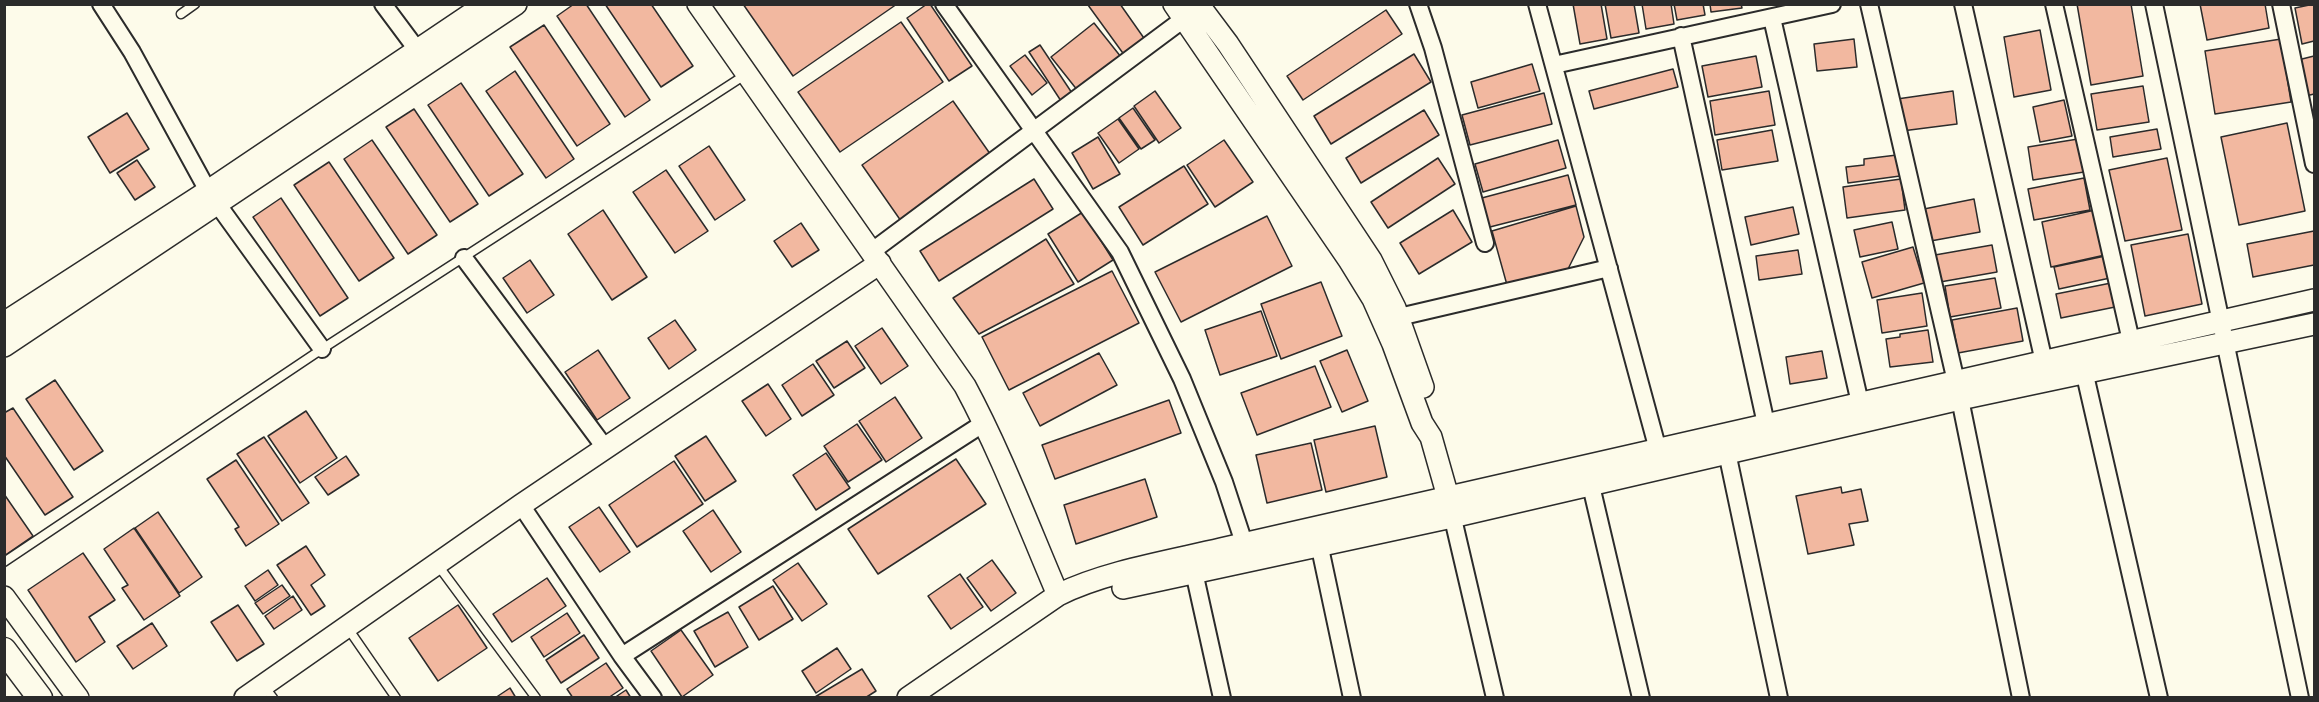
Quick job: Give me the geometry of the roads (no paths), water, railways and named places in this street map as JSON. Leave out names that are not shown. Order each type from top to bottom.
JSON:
[{"type":"main road","points":[[4,651],[40,698]]},
{"type":"street","points":[[101,4],[132,52],[213,198],[322,349]]},
{"type":"street","points":[[383,4],[422,57]]},
{"type":"street","points":[[422,57],[486,4]]},
{"type":"street","points":[[4,346],[213,198],[422,57],[516,4]]},
{"type":"street","points":[[698,4],[965,386],[984,423],[1058,595]]},
{"type":"street","points":[[944,4],[1120,252],[1182,379],[1224,482],[1244,543]]},
{"type":"street","points":[[1418,4],[1433,48],[1485,243]]},
{"type":"street","points":[[1537,4],[1658,450]]},
{"type":"street","points":[[1554,65],[1832,4]]},
{"type":"street","points":[[1869,4],[1958,390],[2021,698]]},
{"type":"street","points":[[1963,4],[2044,362]]},
{"type":"street","points":[[2054,4],[2130,341]]},
{"type":"street","points":[[2154,4],[2300,698]]},
{"type":"street","points":[[2281,4],[2314,164]]},
{"type":"street","points":[[245,698],[268,691],[347,627],[521,505],[606,449],[875,257],[1192,8]]},
{"type":"street","points":[[1192,8],[1228,44],[1371,260],[1399,317],[1432,415],[1434,427],[1431,437]]},
{"type":"street","points":[[1192,8],[1373,299],[1393,344],[1422,423],[1431,437],[1495,698]]},
{"type":"street","points":[[1772,18],[1860,403]]},
{"type":"street","points":[[1682,36],[1766,424]]},
{"type":"street","points":[[4,323],[213,198]]},
{"type":"street","points":[[464,258],[606,449]]},
{"type":"street","points":[[1399,317],[1609,268]]},
{"type":"street","points":[[1589,475],[1658,450],[1725,444],[1766,424],[1860,403],[1958,390],[2044,362],[2083,363],[2130,341],[2314,300]]},
{"type":"street","points":[[908,698],[1073,587],[1192,564],[1450,507],[2083,363],[2227,344],[2314,324]]},
{"type":"street","points":[[2083,363],[2159,698]]},
{"type":"street","points":[[622,656],[984,423]]},
{"type":"street","points":[[1725,444],[1779,698]]},
{"type":"street","points":[[1589,475],[1641,698]]},
{"type":"street","points":[[521,505],[622,656],[653,698]]},
{"type":"street","points":[[928,698],[1079,598],[1192,564],[1244,543],[1317,536]]},
{"type":"street","points":[[1317,536],[1352,698]]},
{"type":"street","points":[[1192,564],[1222,698]]},
{"type":"street","points":[[4,597],[78,698]]},
{"type":"lane","points":[[181,14],[195,4]]},
{"type":"lane","points":[[4,562],[322,349],[746,75]]},
{"type":"lane","points":[[437,563],[536,698]]},
{"type":"lane","points":[[347,627],[396,698]]}]
